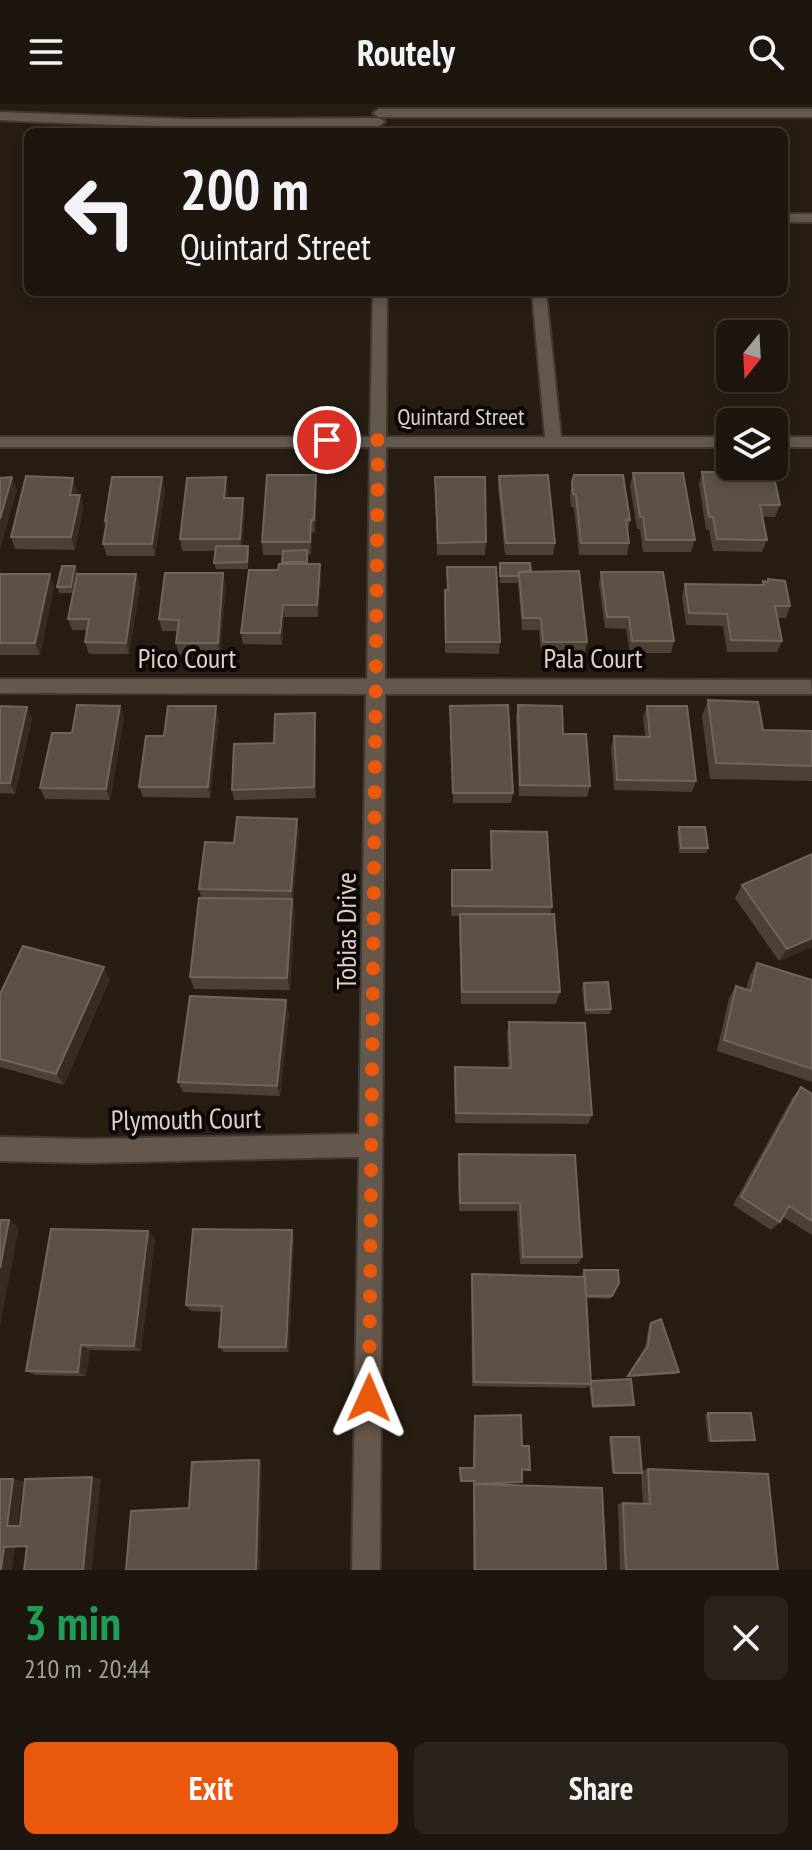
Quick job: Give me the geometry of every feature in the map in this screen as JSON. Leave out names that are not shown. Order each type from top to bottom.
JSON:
[{"type":"street","points":[[0,116],[122,122],[290,124],[379,118],[770,109],[812,113]]},
{"type":"street","points":[[788,218],[812,218]]},
{"type":"street","name":"Tobias Drive","points":[[366,1570],[380,296]]},
{"type":"street","points":[[539,296],[554,442]]},
{"type":"street","name":"Quintard Street","points":[[0,442],[716,442]]},
{"type":"street","points":[[788,442],[812,442]]},
{"type":"street","name":"Pico Court","points":[[0,686],[375,684]]},
{"type":"street","name":"Pala Court","points":[[375,684],[811,687]]},
{"type":"street","name":"Plymouth Court","points":[[0,1149],[88,1151],[372,1145]]},
{"type":"building","points":[[702,472],[716,472],[716,480],[775,480],[780,505],[760,505],[767,540],[717,539],[713,517],[709,517]]},
{"type":"building","points":[[633,473],[683,473],[695,540],[646,540]]},
{"type":"building","points":[[267,475],[316,475],[310,542],[262,542]]},
{"type":"building","points":[[548,475],[555,543],[506,543],[499,476]]},
{"type":"building","points":[[574,475],[623,475],[630,520],[626,520],[629,543],[581,543],[576,495],[573,494]]},
{"type":"building","points":[[26,476],[73,478],[70,495],[80,495],[71,537],[11,537]]},
{"type":"building","points":[[12,477],[0,519],[0,478]]},
{"type":"building","points":[[112,477],[162,477],[152,544],[103,544]]},
{"type":"building","points":[[226,477],[224,498],[243,498],[240,539],[180,539],[187,478]]},
{"type":"building","points":[[435,477],[485,477],[486,542],[438,543]]},
{"type":"building","points":[[216,546],[248,546],[247,562],[214,563]]},
{"type":"building","points":[[307,550],[307,562],[282,562],[283,551]]},
{"type":"building","points":[[500,563],[530,563],[531,571],[519,572],[518,576],[500,576]]},
{"type":"building","points":[[279,564],[320,564],[317,605],[283,605],[280,633],[241,633],[249,570],[278,570]]},
{"type":"building","points":[[62,566],[75,566],[71,587],[57,587]]},
{"type":"building","points":[[447,567],[496,567],[500,642],[446,642]]},
{"type":"building","points":[[579,571],[587,642],[543,642],[541,618],[523,618],[519,572]]},
{"type":"building","points":[[601,572],[663,572],[674,641],[632,641],[629,617],[607,617]]},
{"type":"building","points":[[165,573],[223,573],[218,643],[176,643],[179,620],[159,619]]},
{"type":"building","points":[[0,574],[50,574],[35,643],[0,643]]},
{"type":"building","points":[[77,574],[136,574],[126,643],[85,642],[89,619],[68,619]]},
{"type":"building","points":[[768,579],[785,581],[790,606],[775,606],[782,641],[731,640],[727,614],[689,613],[685,584],[764,585],[763,581],[768,582]]},
{"type":"building","points":[[708,700],[758,702],[763,730],[812,731],[812,766],[716,763]]},
{"type":"building","points":[[77,705],[120,706],[106,789],[40,788],[52,733],[72,733]]},
{"type":"building","points":[[508,705],[513,793],[453,793],[450,706]]},
{"type":"building","points":[[518,705],[562,706],[563,734],[586,734],[590,786],[520,785]]},
{"type":"building","points":[[0,706],[27,707],[10,783],[0,783]]},
{"type":"building","points":[[168,706],[216,706],[208,787],[139,787],[146,736],[164,736]]},
{"type":"building","points":[[647,706],[687,706],[696,781],[617,780],[614,736],[650,737]]},
{"type":"building","points":[[315,713],[314,787],[232,790],[234,744],[274,743],[275,714]]},
{"type":"building","points":[[237,817],[297,819],[291,891],[199,889],[205,842],[234,843]]},
{"type":"building","points":[[679,827],[705,827],[708,848],[681,848]]},
{"type":"building","points":[[491,831],[547,832],[552,907],[452,906],[452,870],[492,870]]},
{"type":"building","points":[[812,854],[812,938],[787,949],[742,885]]},
{"type":"building","points":[[199,898],[292,899],[287,978],[190,977]]},
{"type":"building","points":[[460,914],[554,914],[560,992],[462,992]]},
{"type":"building","points":[[23,946],[104,967],[56,1074],[0,1059],[0,994]]},
{"type":"building","points":[[757,963],[812,980],[812,1069],[724,1040],[736,986],[751,991]]},
{"type":"building","points":[[608,982],[611,1009],[586,1010],[584,983]]},
{"type":"building","points":[[190,996],[286,1000],[277,1086],[178,1082]]},
{"type":"building","points":[[509,1022],[585,1023],[592,1115],[456,1113],[455,1067],[511,1068]]},
{"type":"building","points":[[801,1087],[812,1094],[812,1221],[789,1206],[780,1222],[741,1197]]},
{"type":"building","points":[[459,1154],[575,1155],[582,1257],[523,1257],[520,1203],[460,1203]]},
{"type":"building","points":[[0,1220],[9,1220],[0,1268]]},
{"type":"building","points":[[51,1229],[148,1231],[134,1346],[81,1345],[78,1372],[26,1371]]},
{"type":"building","points":[[193,1229],[292,1230],[286,1347],[219,1347],[222,1306],[186,1305]]},
{"type":"building","points":[[584,1270],[618,1270],[619,1283],[612,1296],[586,1296]]},
{"type":"building","points":[[472,1274],[585,1277],[591,1384],[474,1382]]},
{"type":"building","points":[[661,1319],[679,1372],[628,1376],[648,1346],[651,1323]]},
{"type":"building","points":[[631,1379],[634,1405],[593,1406],[591,1381]]},
{"type":"building","points":[[708,1413],[751,1413],[755,1440],[711,1441]]},
{"type":"building","points":[[521,1415],[522,1446],[529,1446],[530,1470],[522,1469],[522,1482],[474,1484],[474,1481],[461,1481],[460,1468],[474,1468],[475,1416]]},
{"type":"building","points":[[611,1437],[639,1437],[642,1473],[614,1473]]},
{"type":"building","points":[[259,1460],[256,1570],[126,1570],[131,1511],[189,1508],[192,1462]]},
{"type":"building","points":[[648,1469],[768,1474],[778,1570],[626,1570],[623,1503],[650,1504]]},
{"type":"building","points":[[92,1477],[83,1570],[24,1570],[27,1546],[4,1547],[0,1570],[0,1479],[13,1479],[7,1526],[20,1526],[25,1479]]},
{"type":"building","points":[[474,1484],[602,1488],[606,1570],[475,1570]]},
{"type":"route","points":[[327,440],[378,440],[369,1398]]}]
